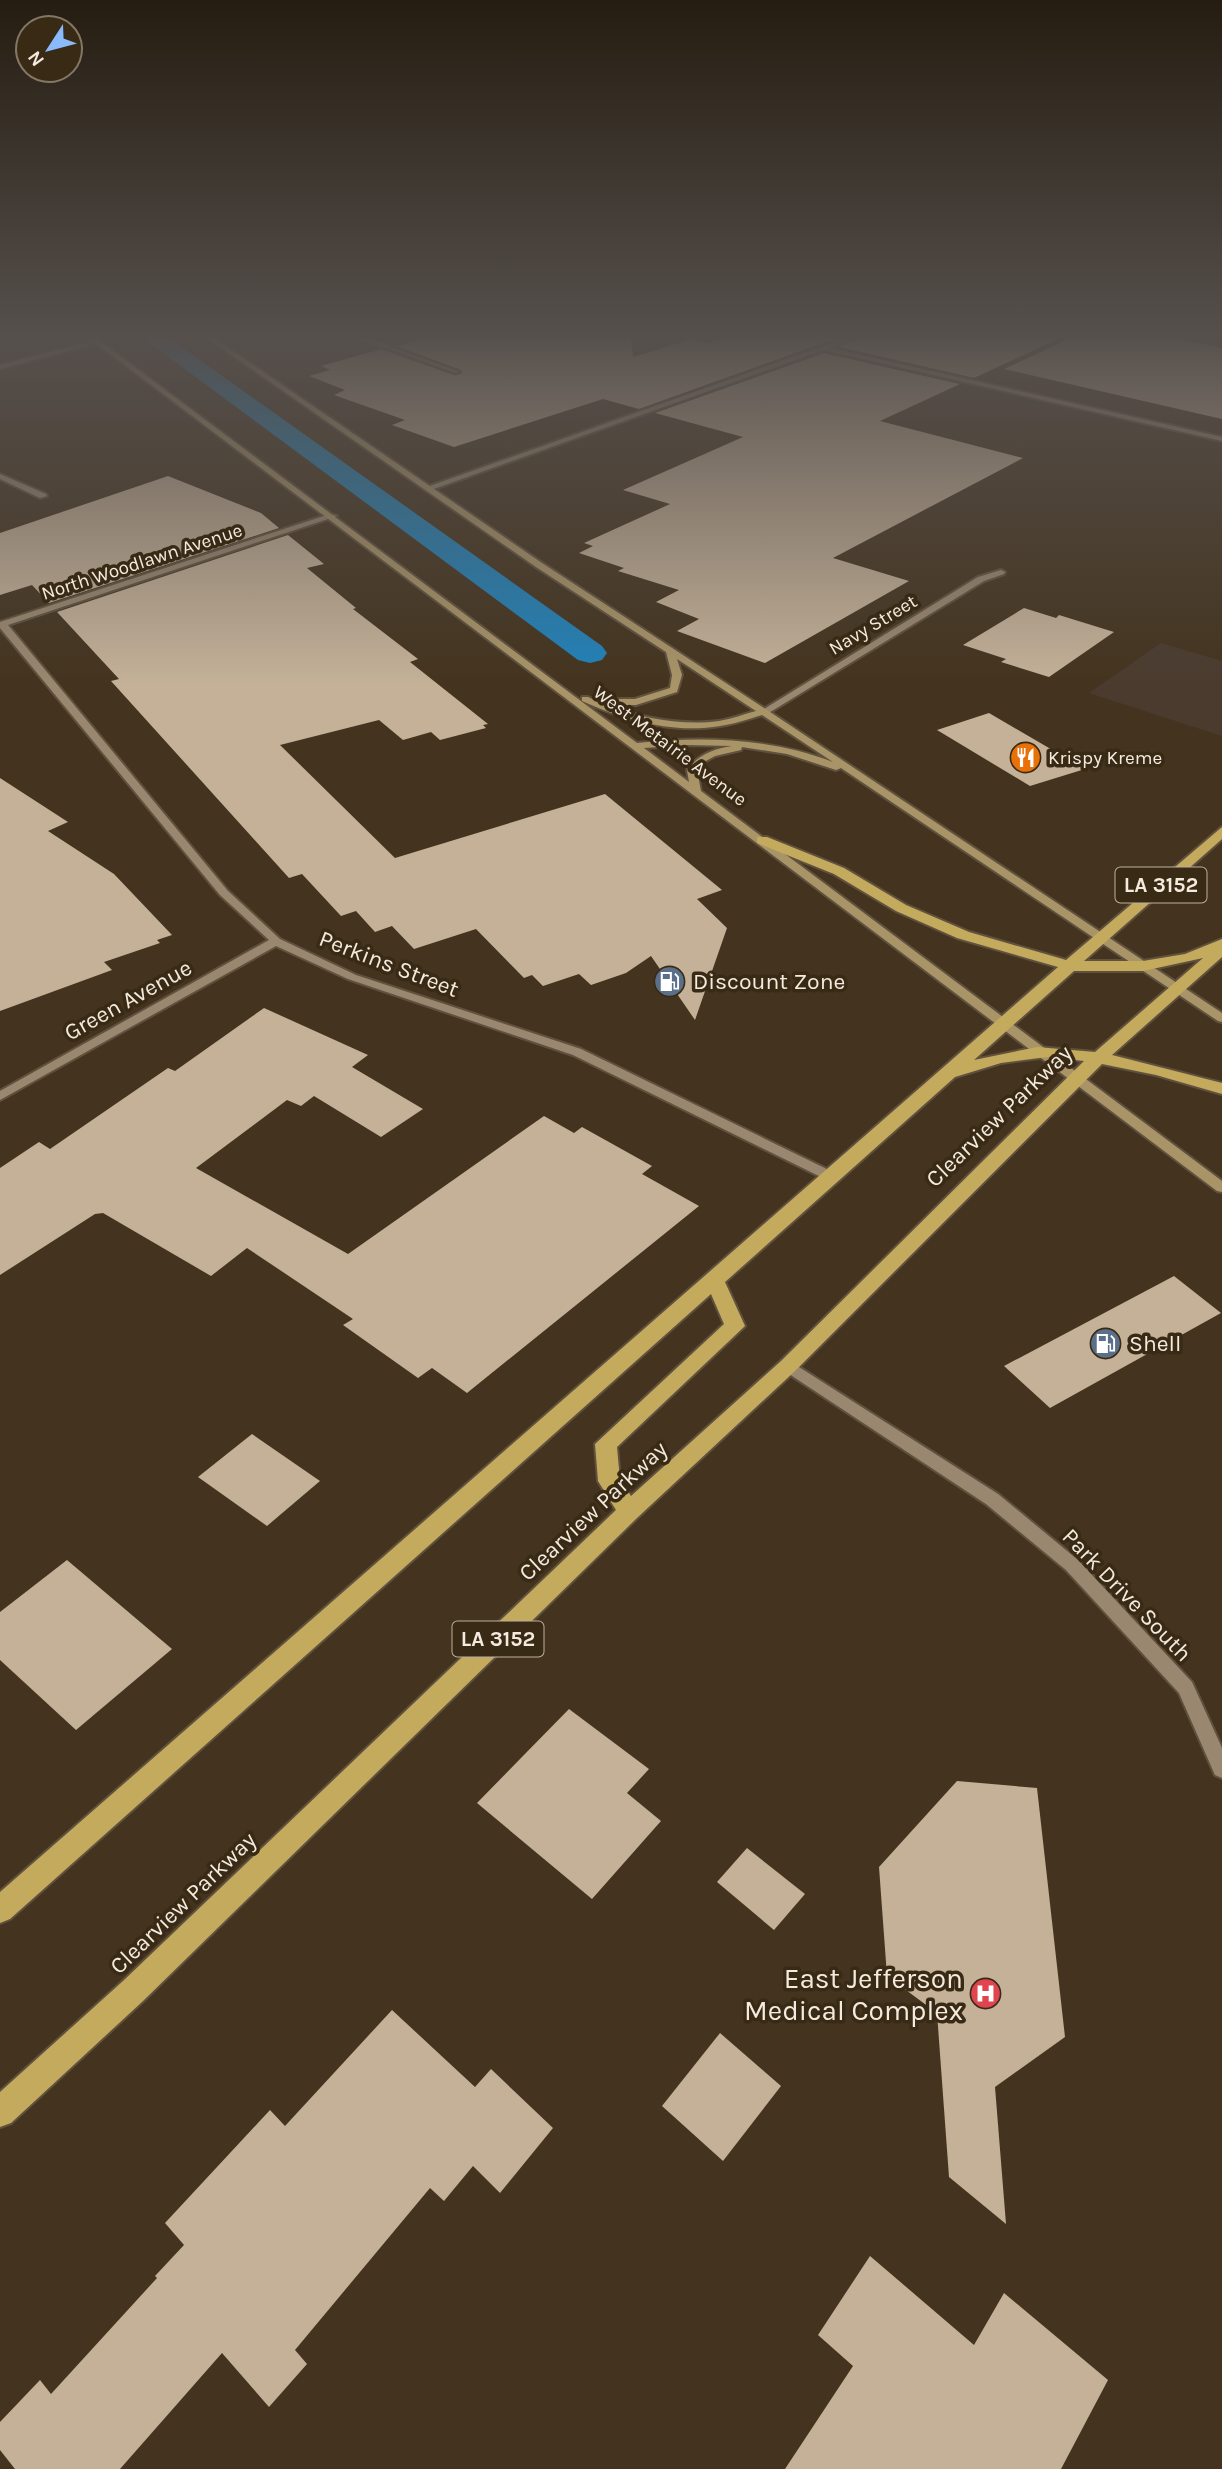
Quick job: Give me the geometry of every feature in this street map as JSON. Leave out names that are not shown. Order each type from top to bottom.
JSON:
[{"type":"highway","name":"LA 3152","points":[[0,1910],[682,1309],[713,1277],[832,1177],[1222,831]]},
{"type":"highway","points":[[762,840],[839,871],[901,908],[962,935],[1070,966],[1143,967],[1189,958],[1222,943]]},
{"type":"highway","name":"Clearview Parkway","points":[[0,2112],[133,1991],[629,1512],[788,1366],[1077,1076],[1179,989],[1222,948]]},
{"type":"highway","points":[[942,1080],[969,1066],[1045,1052],[1097,1059],[1201,1081],[1222,1089]]},
{"type":"highway","points":[[629,1512],[609,1481],[606,1444],[735,1326],[713,1277]]},
{"type":"main road","name":"West Metairie Avenue","points":[[248,453],[1222,1188]]},
{"type":"main road","points":[[377,453],[539,565],[1222,1018]]},
{"type":"main road","points":[[593,703],[636,702],[674,690],[677,675],[670,650]]},
{"type":"main road","points":[[559,686],[593,703],[668,723],[717,724],[764,712]]},
{"type":"main road","points":[[638,746],[696,740],[753,745],[825,762],[863,778]]},
{"type":"main road","points":[[696,790],[691,770],[698,761],[717,751],[753,745]]},
{"type":"street","points":[[428,488],[526,453]]},
{"type":"street","points":[[0,476],[43,496]]},
{"type":"street","name":"North Woodlawn Avenue","points":[[1,625],[333,516]]},
{"type":"street","name":"Navy Street","points":[[764,712],[981,579],[1001,572]]},
{"type":"street","name":"Perkins Street","points":[[1,625],[224,893],[276,941],[352,977],[577,1052],[832,1177]]},
{"type":"street","name":"Green Avenue","points":[[0,1096],[276,941]]},
{"type":"street","name":"Park Drive South","points":[[788,1366],[992,1499],[1072,1565],[1185,1688],[1222,1769]]},
{"type":"shaded area","points":[[1161,643],[1222,661],[1222,736],[1089,693]]},
{"type":"building","points":[[706,453],[1005,453],[1023,458],[833,558],[909,581],[765,663],[677,631],[699,619],[656,602],[679,590],[618,571],[624,568],[579,553],[593,546],[584,543],[670,504],[623,490]]},
{"type":"building","points":[[168,476],[261,513],[279,528],[49,603],[32,585],[0,595],[0,533]]},
{"type":"building","points":[[288,535],[324,564],[307,568],[356,608],[353,609],[418,659],[410,662],[488,724],[483,725],[486,728],[440,740],[431,732],[403,740],[379,720],[280,745],[395,858],[605,794],[722,890],[697,899],[727,928],[695,1020],[651,956],[626,973],[591,985],[579,974],[543,986],[532,975],[524,978],[476,929],[414,949],[392,926],[375,932],[356,911],[341,916],[302,874],[289,878],[111,681],[119,679],[57,612]]},
{"type":"building","points":[[1024,608],[1056,618],[1059,615],[1114,632],[1049,677],[1001,662],[1006,659],[963,645]]},
{"type":"building","name":"Krispy Kreme","points":[[989,713],[1085,769],[1030,786],[937,730]]},
{"type":"building","points":[[0,778],[68,822],[48,831],[114,874],[172,935],[157,940],[160,943],[104,962],[112,970],[0,1011]]},
{"type":"building","points":[[264,1008],[368,1055],[352,1067],[423,1109],[381,1137],[314,1096],[301,1106],[287,1100],[196,1168],[348,1254],[544,1116],[574,1133],[582,1127],[652,1166],[642,1174],[699,1206],[467,1393],[432,1368],[418,1378],[343,1325],[353,1319],[247,1248],[211,1276],[103,1213],[95,1214],[0,1275],[0,1168],[39,1142],[50,1149],[168,1068],[175,1071]]},
{"type":"building","points":[[1174,1276],[1221,1313],[1050,1408],[1004,1366]]},
{"type":"building","points":[[252,1434],[320,1481],[267,1526],[198,1477]]},
{"type":"building","points":[[67,1560],[172,1649],[76,1730],[0,1660],[0,1612]]},
{"type":"building","points":[[569,1709],[649,1769],[627,1793],[661,1821],[592,1899],[477,1803]]},
{"type":"building","name":"East Jefferson Medical Complex","points":[[957,1781],[1037,1788],[1065,2037],[995,2087],[1006,2224],[949,2177],[937,2013],[887,1976],[879,1867]]},
{"type":"building","points":[[747,1848],[805,1894],[774,1930],[717,1882]]},
{"type":"building","points":[[392,2010],[475,2087],[491,2069],[553,2128],[500,2193],[473,2166],[444,2201],[430,2188],[295,2350],[307,2364],[269,2407],[222,2353],[120,2469],[15,2469],[0,2450],[0,2422],[40,2380],[51,2394],[157,2278],[155,2276],[184,2245],[165,2223],[270,2110],[285,2126]]},
{"type":"building","points":[[720,2033],[781,2086],[723,2161],[662,2106]]},
{"type":"building","points":[[870,2256],[974,2345],[1004,2293],[1108,2380],[1061,2469],[785,2469],[853,2366],[818,2335]]},
{"type":"waterway","points":[[313,453],[590,653]]},
{"type":"place","name":"Krispy Kreme","points":[[1025,758]]},
{"type":"place","name":"Discount Zone","points":[[670,981]]},
{"type":"place","name":"Shell","points":[[1106,1343]]},
{"type":"place","name":"East Jefferson Medical Complex","points":[[986,1994]]}]
